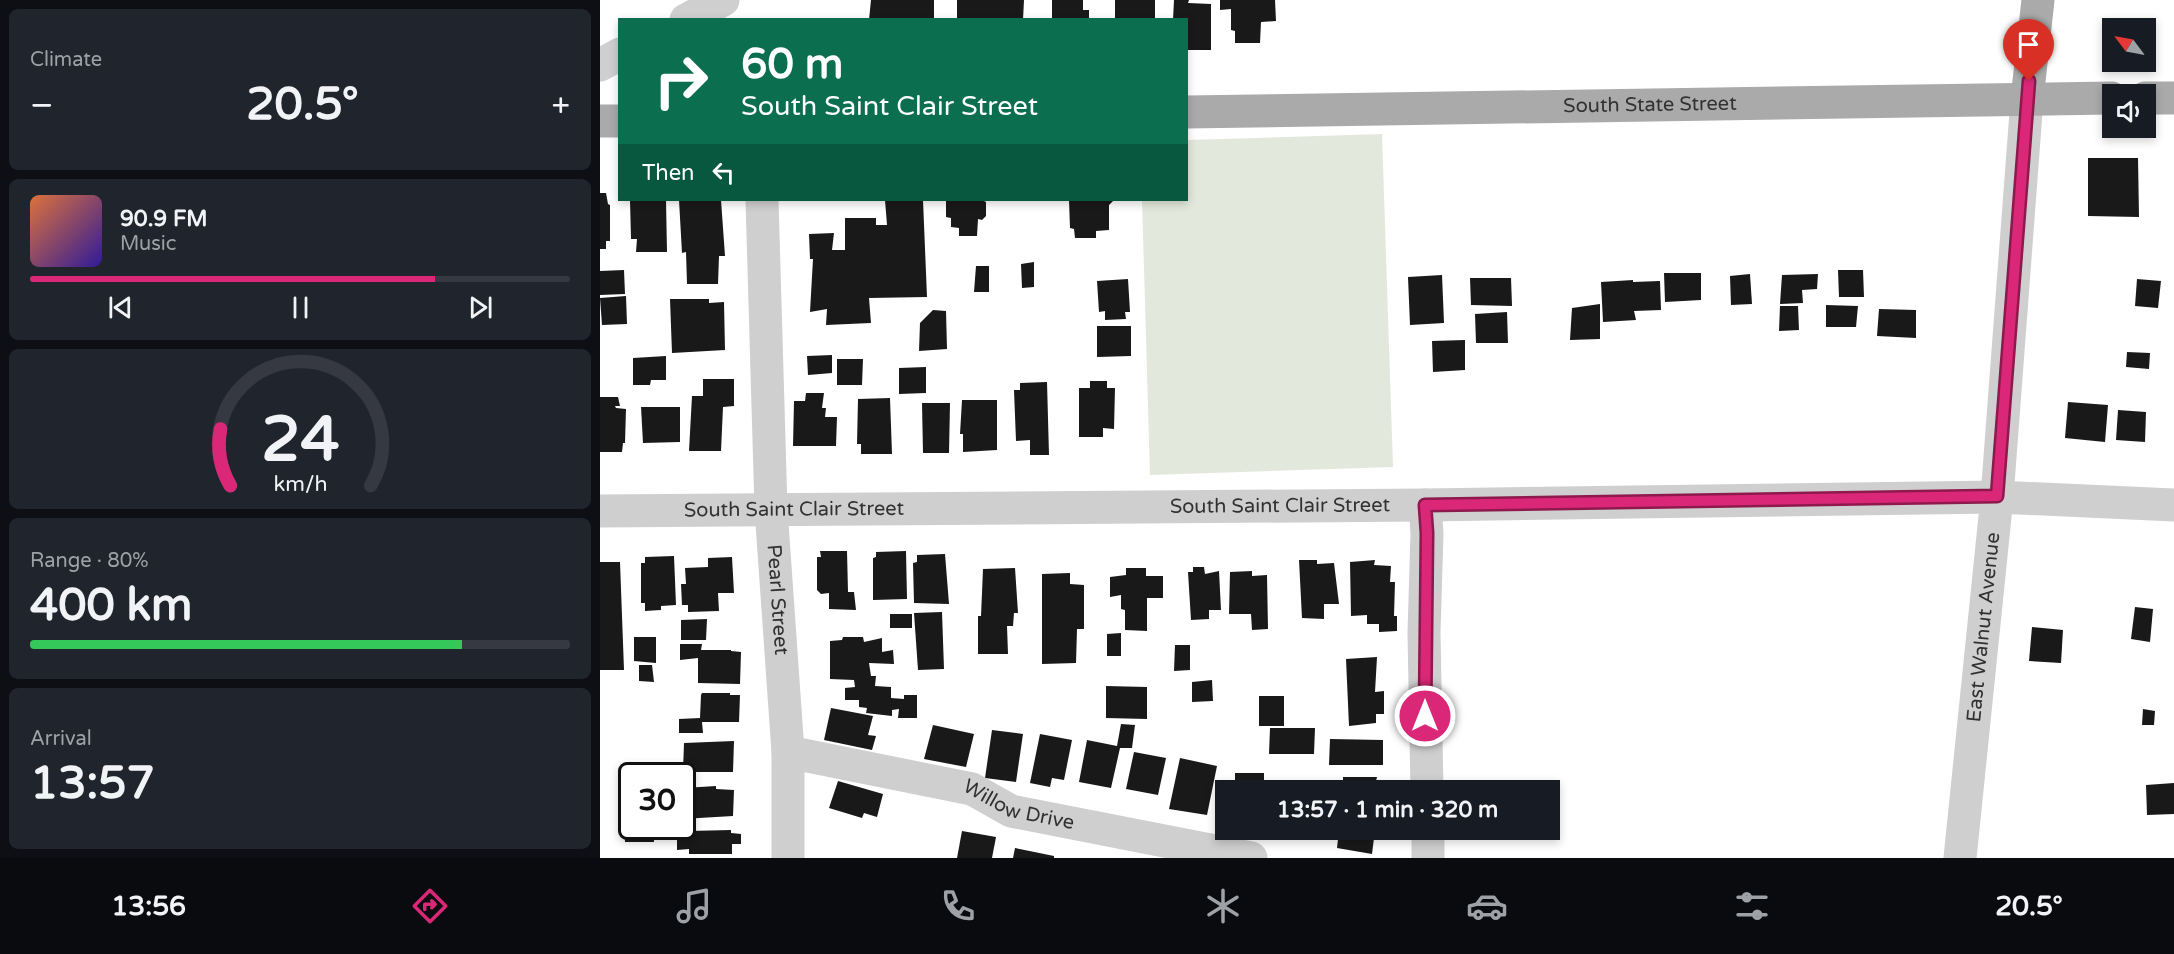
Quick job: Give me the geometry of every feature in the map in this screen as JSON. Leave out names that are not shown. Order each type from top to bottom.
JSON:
[{"type":"main road","name":"East Walnut Avenue","points":[[2027,99],[2038,0]]},
{"type":"main road","name":"South State Street","points":[[1188,112],[2102,98]]},
{"type":"main road","points":[[2156,98],[2174,98]]},
{"type":"main road","points":[[600,121],[618,121]]},
{"type":"street","points":[[690,18],[723,0]]},
{"type":"street","points":[[600,65],[618,55]]},
{"type":"street","name":"East Walnut Avenue","points":[[1960,858],[1997,496],[2027,99]]},
{"type":"street","name":"Pearl Street","points":[[762,201],[771,509],[788,752],[788,858]]},
{"type":"street","name":"South Saint Clair Street","points":[[600,511],[1425,505],[1997,496],[2174,505]]},
{"type":"street","points":[[1425,505],[1427,533],[1424,633],[1426,780]]},
{"type":"street","name":"Willow Drive","points":[[788,752],[972,789],[1011,811],[1251,858]]},
{"type":"street","points":[[1428,840],[1428,858]]},
{"type":"shaded area","points":[[1382,134],[1393,467],[1150,475],[1142,201],[1188,201],[1188,140]]},
{"type":"building","points":[[871,0],[934,0],[934,18],[869,18]]},
{"type":"building","points":[[957,0],[1024,0],[1023,18],[957,18]]},
{"type":"building","points":[[1052,0],[1083,0],[1083,10],[1089,10],[1089,18],[1052,18]]},
{"type":"building","points":[[1115,0],[1155,0],[1155,18],[1115,18]]},
{"type":"building","points":[[1174,0],[1211,4],[1211,50],[1188,50],[1188,18],[1173,18]]},
{"type":"building","points":[[1220,0],[1275,0],[1276,21],[1261,22],[1260,43],[1235,43],[1235,31],[1231,30],[1231,9],[1220,10]]},
{"type":"building","points":[[2088,158],[2138,158],[2139,217],[2088,216]]},
{"type":"building","points":[[600,193],[606,193],[610,205],[610,241],[606,241],[606,249],[600,249]]},
{"type":"building","points":[[630,201],[666,201],[667,252],[636,252],[637,239],[631,239]]},
{"type":"building","points":[[679,201],[721,201],[725,256],[719,256],[718,284],[687,284],[686,252],[682,253]]},
{"type":"building","points":[[885,201],[923,201],[927,297],[869,298],[871,323],[826,325],[827,309],[810,312],[813,259],[810,259],[809,234],[834,233],[832,250],[845,250],[845,218],[876,218],[876,225],[887,225]]},
{"type":"building","points":[[946,201],[986,202],[986,216],[982,220],[978,219],[977,236],[959,236],[959,228],[951,227],[951,218],[946,217]]},
{"type":"building","points":[[1069,201],[1113,201],[1109,205],[1109,230],[1096,231],[1096,238],[1075,238],[1074,229],[1070,228]]},
{"type":"building","points":[[1034,262],[1034,287],[1022,288],[1021,264]]},
{"type":"building","points":[[976,266],[989,266],[989,292],[974,292]]},
{"type":"building","points":[[624,270],[625,294],[600,295],[600,271]]},
{"type":"building","points":[[1838,270],[1863,270],[1864,297],[1839,297]]},
{"type":"building","points":[[1664,273],[1701,273],[1701,300],[1665,302]]},
{"type":"building","points":[[1750,274],[1752,304],[1731,305],[1730,276]]},
{"type":"building","points":[[1818,274],[1817,289],[1802,290],[1803,303],[1780,304],[1782,275]]},
{"type":"building","points":[[1442,275],[1444,323],[1410,325],[1408,277]]},
{"type":"building","points":[[1470,278],[1511,278],[1512,306],[1471,305]]},
{"type":"building","points":[[1128,279],[1130,312],[1125,312],[1126,319],[1105,320],[1105,311],[1099,312],[1097,281]]},
{"type":"building","points":[[2137,279],[2161,281],[2158,308],[2135,306]]},
{"type":"building","points":[[1633,280],[1633,282],[1660,281],[1661,310],[1634,311],[1636,320],[1603,322],[1601,282]]},
{"type":"building","points":[[626,296],[627,324],[602,325],[600,298]]},
{"type":"building","points":[[670,299],[709,299],[709,303],[724,302],[725,350],[672,353]]},
{"type":"building","points":[[1600,304],[1600,339],[1570,340],[1572,308]]},
{"type":"building","points":[[1826,305],[1858,306],[1856,327],[1826,327]]},
{"type":"building","points":[[1780,306],[1798,306],[1799,330],[1779,331]]},
{"type":"building","points":[[1879,309],[1916,310],[1916,338],[1877,336]]},
{"type":"building","points":[[933,310],[946,311],[947,349],[919,351],[920,323]]},
{"type":"building","points":[[1507,312],[1508,343],[1476,343],[1475,314]]},
{"type":"building","points":[[1097,326],[1131,326],[1131,356],[1097,357]]},
{"type":"building","points":[[1465,340],[1465,370],[1433,372],[1432,341]]},
{"type":"building","points":[[2127,352],[2150,353],[2149,369],[2126,367]]},
{"type":"building","points":[[832,355],[832,373],[808,375],[807,356]]},
{"type":"building","points":[[666,356],[666,380],[651,380],[650,385],[633,385],[633,358]]},
{"type":"building","points":[[837,359],[863,359],[862,385],[837,385]]},
{"type":"building","points":[[926,367],[926,393],[899,394],[899,368]]},
{"type":"building","points":[[703,379],[734,379],[734,406],[723,407],[721,451],[689,451],[692,396],[703,396]]},
{"type":"building","points":[[1090,381],[1107,381],[1107,388],[1115,388],[1114,429],[1103,428],[1103,437],[1079,437],[1079,388],[1090,388]]},
{"type":"building","points":[[1047,382],[1049,455],[1030,455],[1030,440],[1016,441],[1014,390],[1020,390],[1020,383]]},
{"type":"building","points":[[806,393],[824,393],[822,408],[826,408],[825,417],[837,417],[836,446],[793,446],[794,401],[805,401]]},
{"type":"building","points":[[600,397],[618,397],[620,406],[615,406],[616,408],[626,409],[625,443],[623,443],[622,452],[600,452]]},
{"type":"building","points":[[890,398],[892,454],[861,454],[861,444],[857,444],[858,399]]},
{"type":"building","points":[[962,400],[997,400],[997,450],[963,452],[963,434],[960,434]]},
{"type":"building","points":[[2068,402],[2108,405],[2105,442],[2065,438]]},
{"type":"building","points":[[922,403],[950,403],[949,453],[923,453]]},
{"type":"building","points":[[641,407],[680,407],[680,442],[643,443]]},
{"type":"building","points":[[2118,410],[2146,412],[2145,442],[2116,440]]},
{"type":"building","points":[[820,551],[847,551],[848,592],[854,592],[856,610],[829,609],[829,593],[821,594],[817,590],[817,557],[821,557]]},
{"type":"building","points":[[906,551],[907,599],[873,600],[873,558],[876,557],[876,552]]},
{"type":"building","points":[[945,554],[949,604],[914,603],[913,563],[917,562],[917,555]]},
{"type":"building","points":[[674,556],[676,605],[661,606],[661,610],[645,611],[645,603],[641,603],[641,563],[645,563],[645,557]]},
{"type":"building","points":[[732,557],[734,593],[718,593],[719,611],[688,612],[688,605],[682,605],[681,584],[686,584],[685,568],[708,567],[708,558]]},
{"type":"building","points":[[1299,560],[1317,560],[1317,564],[1334,563],[1339,604],[1324,604],[1324,619],[1302,618]]},
{"type":"building","points":[[1375,560],[1374,565],[1391,566],[1390,582],[1395,582],[1394,616],[1397,616],[1397,631],[1379,632],[1379,624],[1367,624],[1367,615],[1351,616],[1350,562]]},
{"type":"building","points":[[600,562],[620,562],[624,670],[600,670]]},
{"type":"building","points":[[1193,567],[1204,567],[1205,574],[1219,571],[1221,610],[1209,610],[1209,619],[1191,620],[1188,572],[1193,572]]},
{"type":"building","points":[[1015,568],[1018,613],[1014,613],[1013,626],[1007,626],[1008,654],[978,654],[978,616],[981,616],[983,569]]},
{"type":"building","points":[[1126,568],[1146,568],[1146,576],[1163,576],[1163,598],[1147,598],[1147,631],[1125,630],[1125,610],[1121,609],[1121,595],[1110,597],[1110,577],[1126,575]]},
{"type":"building","points":[[1252,571],[1252,576],[1267,575],[1268,629],[1252,630],[1251,614],[1229,614],[1230,572]]},
{"type":"building","points":[[1070,573],[1070,584],[1084,585],[1084,629],[1077,629],[1076,663],[1042,664],[1042,574]]},
{"type":"building","points":[[2135,607],[2153,609],[2150,642],[2131,639]]},
{"type":"building","points":[[942,612],[944,669],[918,670],[914,613]]},
{"type":"building","points":[[890,614],[912,614],[912,628],[890,628]]},
{"type":"building","points":[[707,619],[706,640],[681,640],[681,620]]},
{"type":"building","points":[[2032,627],[2063,630],[2061,663],[2029,661]]},
{"type":"building","points":[[1121,633],[1121,656],[1107,656],[1107,634]]},
{"type":"building","points":[[634,637],[656,637],[656,663],[634,661]]},
{"type":"building","points":[[843,637],[863,637],[864,642],[882,638],[882,652],[893,650],[894,664],[869,663],[871,676],[876,676],[875,686],[891,687],[891,698],[904,699],[904,695],[917,695],[917,718],[898,718],[899,709],[892,710],[892,716],[866,713],[867,708],[859,707],[859,700],[845,700],[845,688],[855,687],[854,680],[830,679],[830,641],[842,640]]},
{"type":"building","points":[[680,644],[702,644],[701,650],[741,652],[740,684],[698,683],[698,658],[680,660]]},
{"type":"building","points":[[1175,645],[1190,645],[1190,670],[1174,671]]},
{"type":"building","points":[[1377,657],[1375,692],[1384,691],[1384,714],[1376,714],[1376,723],[1349,726],[1346,659]]},
{"type":"building","points":[[639,665],[652,665],[654,682],[639,681]]},
{"type":"building","points":[[1212,680],[1213,701],[1192,702],[1192,682]]},
{"type":"building","points":[[1106,686],[1147,687],[1147,719],[1106,718]]},
{"type":"building","points":[[702,693],[740,695],[739,722],[702,722],[703,733],[679,733],[679,719],[700,718]]},
{"type":"building","points":[[1259,696],[1284,696],[1284,726],[1259,726]]},
{"type":"building","points":[[831,708],[873,716],[868,735],[876,736],[872,750],[824,740]]},
{"type":"building","points":[[2143,709],[2155,711],[2154,725],[2142,725]]},
{"type":"building","points":[[1121,724],[1135,725],[1132,748],[1120,748],[1111,788],[1079,782],[1087,740],[1117,746]]},
{"type":"building","points":[[933,725],[974,734],[966,767],[924,759]]},
{"type":"building","points":[[1270,728],[1315,728],[1314,754],[1269,754]]},
{"type":"building","points":[[992,730],[1023,734],[1016,782],[985,778]]},
{"type":"building","points":[[1040,734],[1072,740],[1064,780],[1052,778],[1050,787],[1030,783]]},
{"type":"building","points":[[1330,739],[1383,740],[1383,765],[1329,765]]},
{"type":"building","points":[[734,741],[733,772],[696,772],[696,762],[683,762],[684,743]]},
{"type":"building","points":[[1134,752],[1166,758],[1158,795],[1126,789]]},
{"type":"building","points":[[1180,758],[1217,766],[1207,815],[1169,809]]},
{"type":"building","points":[[1235,773],[1264,773],[1264,780],[1235,780]]},
{"type":"building","points":[[1343,777],[1377,777],[1376,780],[1343,780]]},
{"type":"building","points":[[838,781],[883,794],[877,817],[864,813],[862,818],[829,808]]},
{"type":"building","points":[[2174,783],[2174,814],[2147,815],[2146,785]]},
{"type":"building","points":[[716,786],[716,789],[734,790],[733,816],[696,818],[696,787]]},
{"type":"building","points":[[731,830],[731,833],[741,834],[741,844],[732,844],[732,854],[689,854],[689,849],[677,850],[677,840],[696,840],[696,831]]},
{"type":"building","points":[[962,831],[996,837],[992,858],[957,858]]},
{"type":"building","points":[[625,840],[654,840],[654,842],[625,842]]},
{"type":"building","points":[[1338,840],[1374,840],[1372,854],[1337,848]]},
{"type":"building","points":[[1015,848],[1054,856],[1054,858],[1013,858]]},
{"type":"route","points":[[1425,716],[1424,633],[1427,533],[1425,505],[1997,496],[2029,81]]}]
